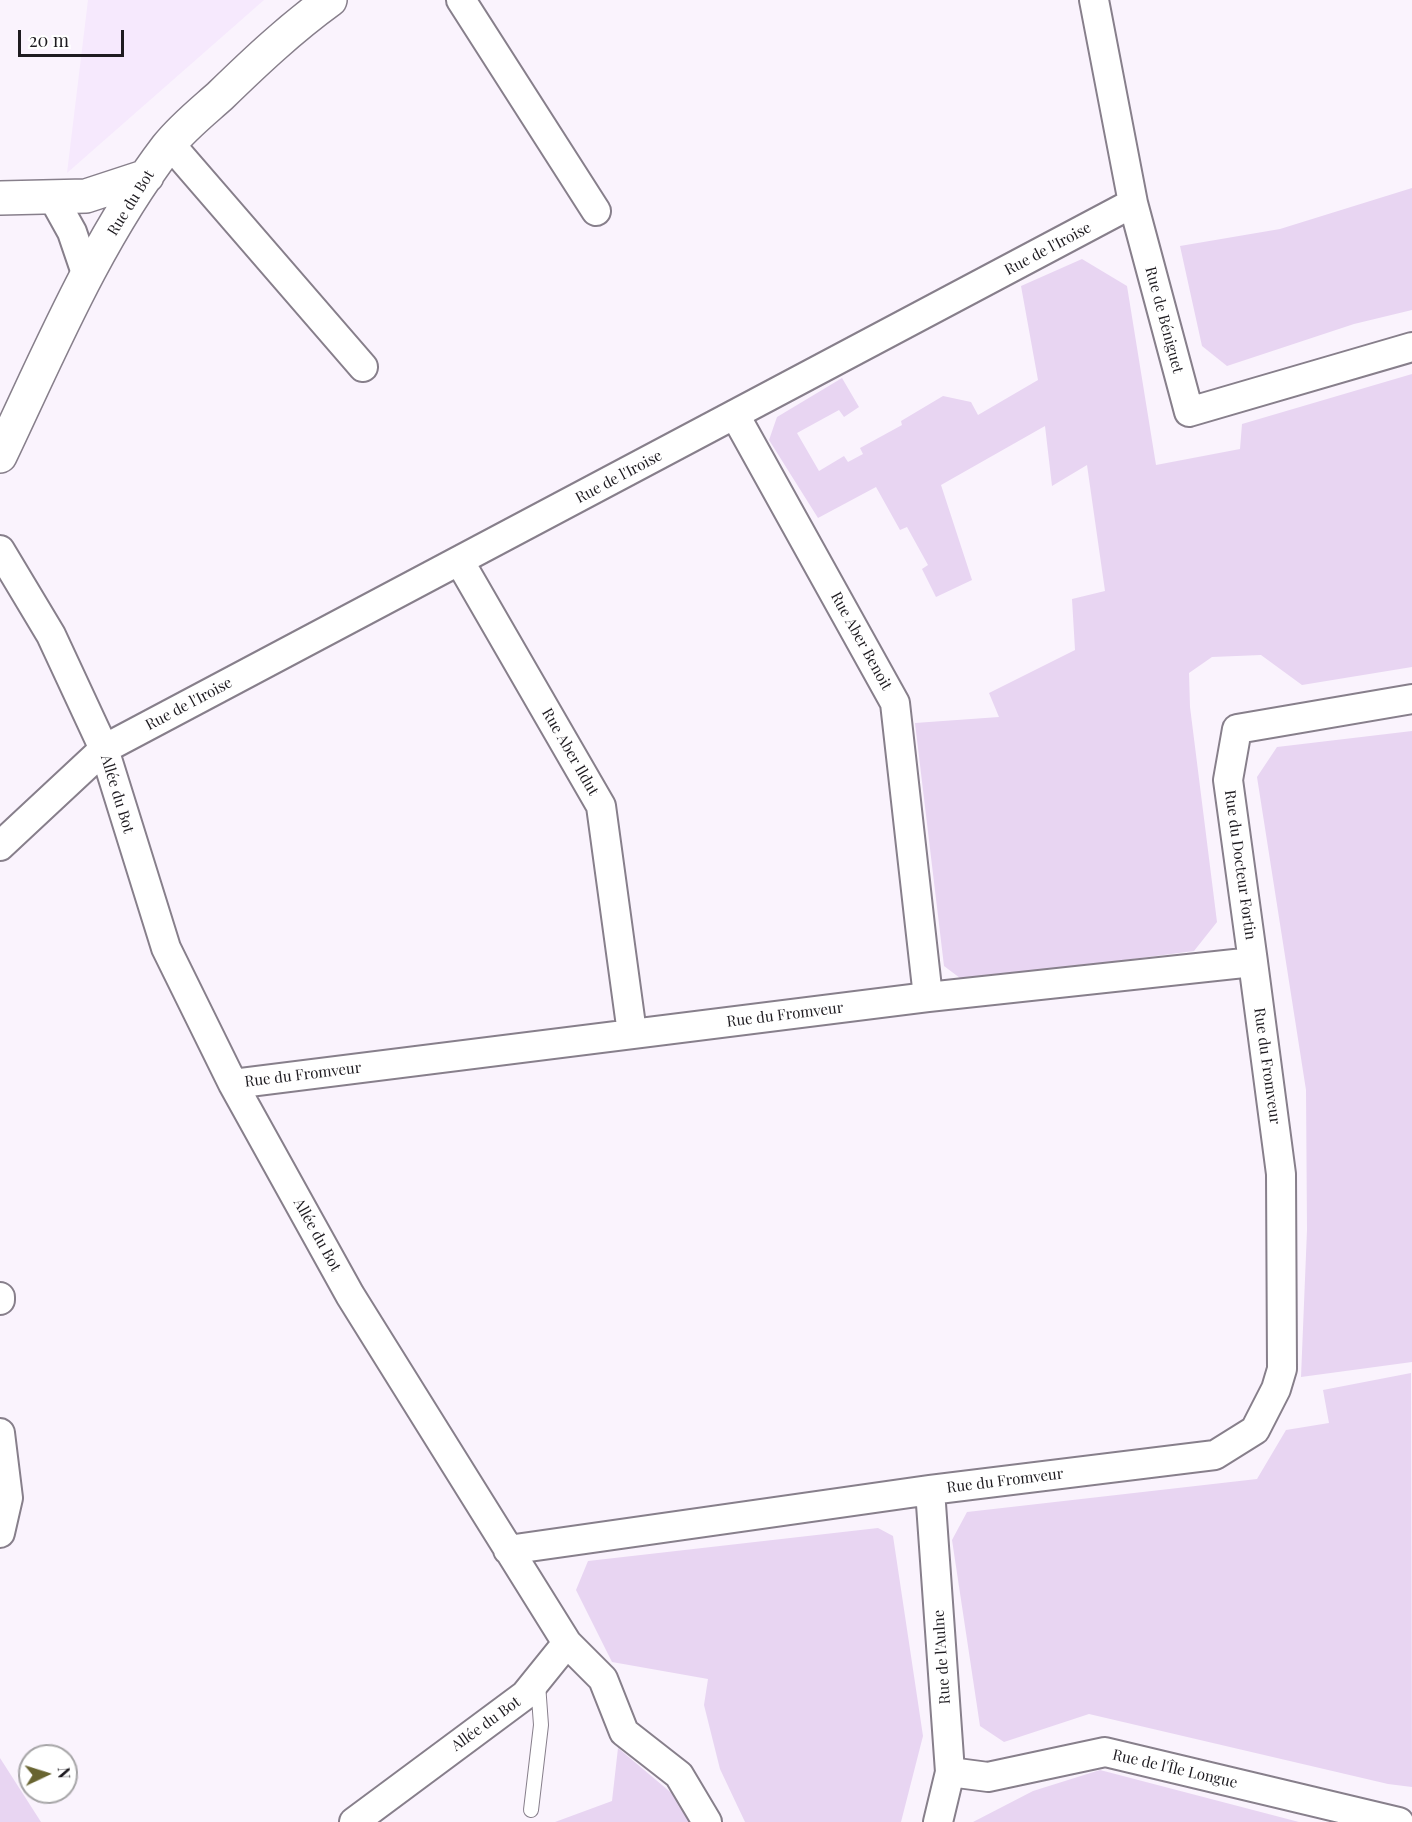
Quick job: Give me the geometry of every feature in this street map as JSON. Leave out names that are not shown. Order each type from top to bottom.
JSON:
[{"type":"street","name":"Rue du Bot","points":[[0,456],[87,276],[147,176],[170,144],[291,29],[330,0]]},
{"type":"street","points":[[460,0],[596,211]]},
{"type":"street","name":"Rue de Béniguet","points":[[1094,0],[1133,203],[1189,412],[1412,347]]},
{"type":"street","points":[[170,144],[363,367]]},
{"type":"street","points":[[0,198],[86,196],[147,176]]},
{"type":"street","points":[[52,196],[72,232],[87,276]]},
{"type":"street","name":"Rue de l'Iroise","points":[[0,846],[104,749],[1133,203]]},
{"type":"street","name":"Rue Aber Benoit","points":[[735,415],[895,703],[928,997]]},
{"type":"street","name":"Allée du Bot","points":[[0,550],[51,635],[104,749],[166,948],[233,1084],[350,1295],[567,1643],[525,1695],[354,1822]]},
{"type":"street","name":"Rue Aber Ildut","points":[[460,562],[601,806],[632,1033]]},
{"type":"street","name":"Rue du Docteur Fortin","points":[[1253,962],[1228,780],[1237,729],[1412,699]]},
{"type":"street","name":"Rue du Fromveur","points":[[233,1084],[928,997],[1253,962],[1281,1174],[1282,1357],[1282,1369],[1276,1389],[1255,1430],[1215,1455],[930,1490],[507,1550]]},
{"type":"street","points":[[0,1433],[8,1498],[0,1533]]},
{"type":"street","name":"Rue de l'Aulne","points":[[930,1490],[950,1772],[938,1822]]},
{"type":"street","points":[[567,1643],[603,1679],[624,1732],[679,1775],[707,1822]]},
{"type":"street","name":"Rue de l'Île Longue","points":[[950,1772],[988,1777],[1105,1752],[1399,1822]]},
{"type":"lane","points":[[531,1810],[541,1725],[538,1679]]},
{"type":"shaded area","points":[[88,0],[264,0],[67,173]]},
{"type":"shaded area","points":[[1412,188],[1412,310],[1354,324],[1227,366],[1202,346],[1180,246],[1280,229]]},
{"type":"shaded area","points":[[1082,259],[1127,286],[1156,465],[1240,449],[1242,424],[1412,374],[1412,667],[1302,685],[1261,655],[1212,657],[1189,673],[1190,707],[1217,922],[1194,951],[964,981],[944,966],[915,723],[999,717],[989,693],[1075,650],[1072,599],[1105,591],[1087,465],[1052,486],[1045,426],[941,485],[972,580],[936,597],[922,569],[928,565],[907,527],[900,530],[876,487],[818,518],[769,440],[777,417],[842,378],[859,407],[844,417],[839,410],[797,433],[819,471],[844,456],[848,462],[863,454],[860,448],[902,425],[901,421],[943,396],[971,402],[978,415],[1038,380],[1021,286]]},
{"type":"shaded area","points":[[1412,731],[1412,1362],[1301,1377],[1307,1230],[1306,1090],[1257,777],[1277,747]]},
{"type":"shaded area","points":[[1411,1373],[1412,1787],[1388,1784],[1089,1714],[1004,1742],[980,1726],[952,1540],[967,1512],[1257,1479],[1286,1430],[1329,1423],[1323,1390]]},
{"type":"shaded area","points":[[878,1528],[893,1536],[923,1736],[901,1822],[745,1822],[720,1769],[704,1705],[708,1679],[612,1662],[576,1590],[588,1561]]},
{"type":"shaded area","points":[[618,1748],[694,1812],[700,1822],[555,1822],[612,1801]]},
{"type":"shaded area","points":[[0,1758],[18,1786],[18,1804],[29,1804],[41,1822],[0,1822]]},
{"type":"shaded area","points":[[1100,1770],[1299,1822],[973,1822],[1033,1791]]}]
